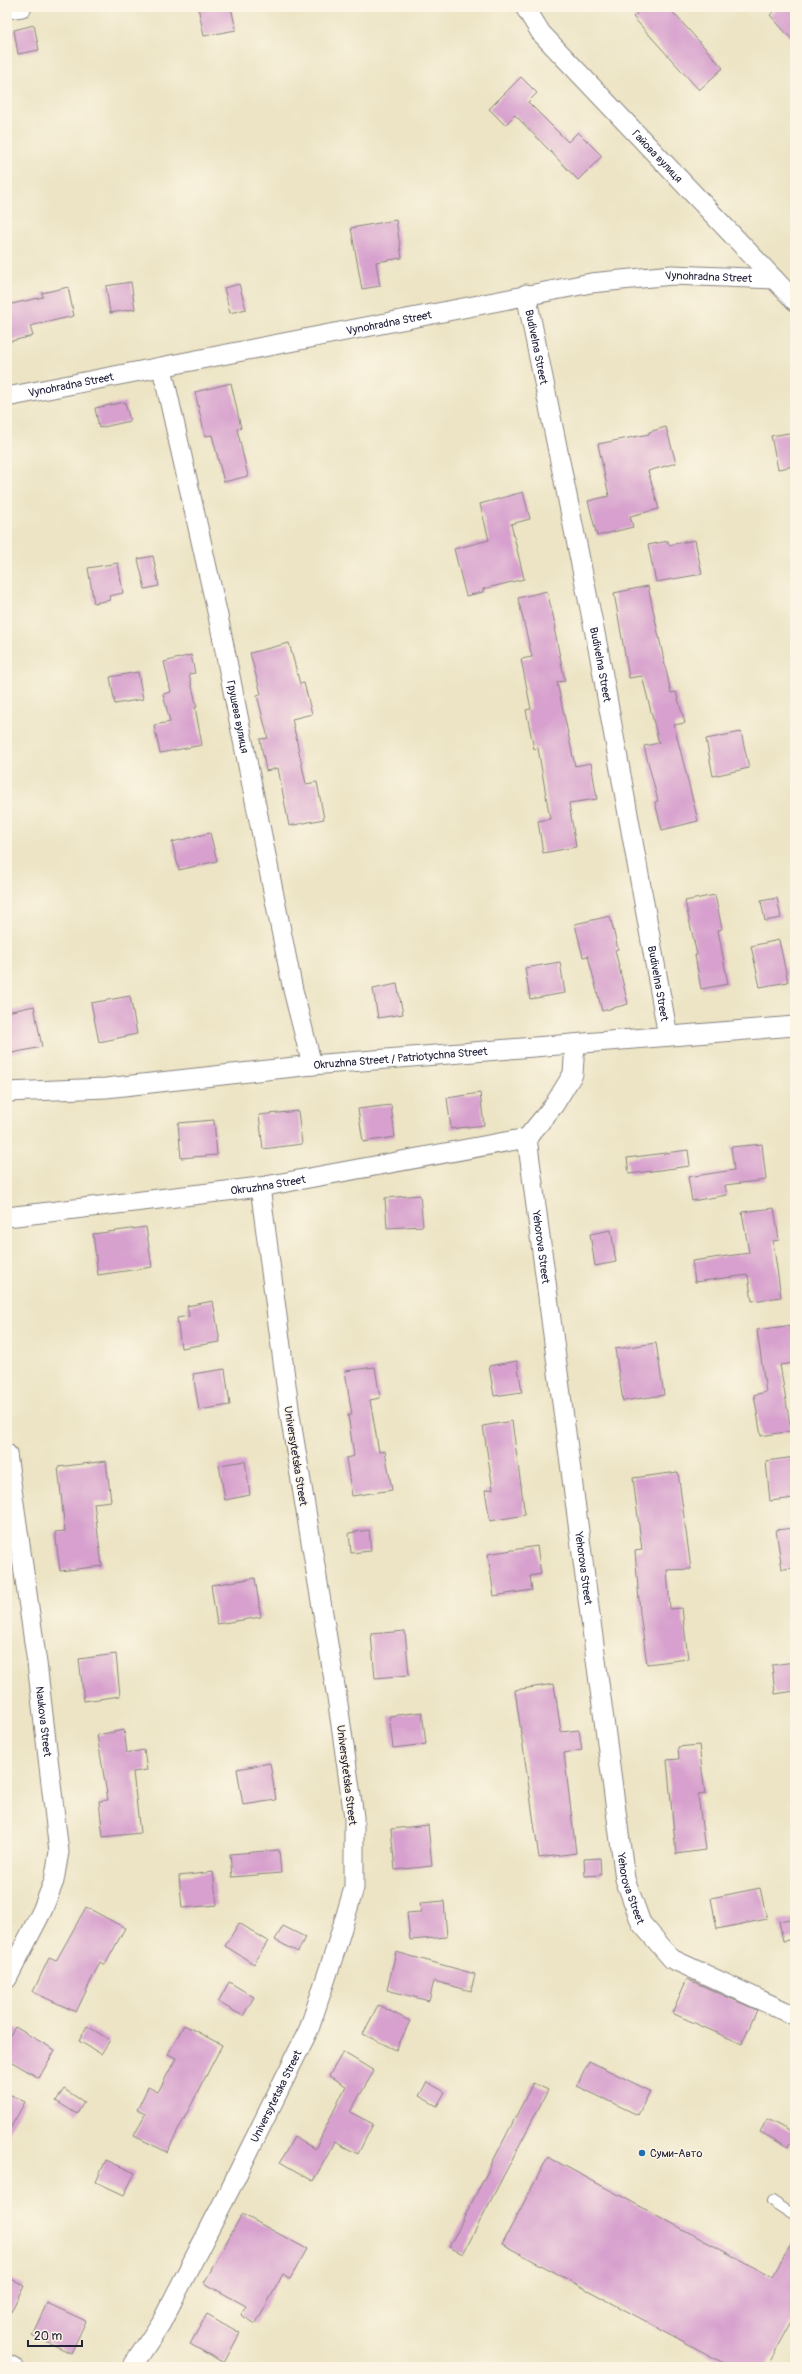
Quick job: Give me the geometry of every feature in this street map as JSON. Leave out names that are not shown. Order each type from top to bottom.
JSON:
[{"type":"street","points":[[7,10],[22,7]]},
{"type":"street","name":"Гайова вулиця","points":[[525,7],[546,39],[795,301]]},
{"type":"street","name":"Vynohradna Street","points":[[7,397],[162,368],[526,294],[591,283],[672,275],[774,279]]},
{"type":"street","name":"Budivelna Street","points":[[526,294],[599,653],[668,1036]]},
{"type":"street","name":"Грушева вулиця","points":[[162,368],[218,616],[293,990],[312,1065]]},
{"type":"street","name":"Okruzhna Street / Patriotychna Street","points":[[7,1092],[106,1088],[312,1065],[795,1026]]},
{"type":"street","points":[[527,1138],[554,1105],[573,1074],[574,1044]]},
{"type":"street","name":"Okruzhna Street","points":[[7,1217],[260,1188],[527,1138]]},
{"type":"street","name":"Yehorova Street","points":[[527,1138],[625,1879],[641,1923],[672,1959],[795,2016]]},
{"type":"street","name":"Universytetska Street","points":[[132,2367],[161,2323],[231,2187],[309,2029],[354,1888],[354,1817],[338,1704],[290,1415],[260,1188]]},
{"type":"street","name":"Naukova Street","points":[[7,1454],[37,1663],[59,1852],[54,1881],[47,1899],[7,1979]]},
{"type":"street","points":[[7,2364],[13,2367]]},
{"type":"lane","points":[[772,2201],[795,2216]]},
{"type":"building","points":[[198,7],[231,7],[236,30],[204,36]]},
{"type":"building","points":[[644,7],[668,7],[723,68],[699,90],[633,17]]},
{"type":"building","points":[[779,7],[795,7],[795,43],[770,15]]},
{"type":"building","points":[[34,25],[39,50],[18,54],[14,30]]},
{"type":"building","points":[[521,77],[537,93],[528,102],[568,142],[578,132],[602,156],[578,180],[515,115],[505,125],[489,109]]},
{"type":"building","points":[[396,220],[402,258],[376,262],[380,286],[362,289],[351,228]]},
{"type":"building","points":[[131,282],[135,309],[110,313],[106,286]]},
{"type":"building","points":[[239,284],[246,309],[230,313],[224,288]]},
{"type":"building","points":[[68,287],[74,316],[30,326],[33,336],[7,342],[7,305],[43,297],[42,293]]},
{"type":"building","points":[[231,383],[241,428],[237,429],[248,476],[224,482],[212,435],[205,436],[195,392]]},
{"type":"building","points":[[125,402],[130,421],[99,428],[95,408]]},
{"type":"building","points":[[666,427],[676,463],[648,471],[659,509],[630,516],[633,527],[597,536],[588,501],[609,496],[598,444],[649,434],[649,432]]},
{"type":"building","points":[[795,432],[795,466],[778,469],[771,436]]},
{"type":"building","points":[[523,492],[530,519],[511,524],[524,579],[483,589],[483,592],[466,596],[454,549],[489,540],[480,504]]},
{"type":"building","points":[[695,540],[702,574],[656,582],[648,545],[668,541],[669,545]]},
{"type":"building","points":[[153,556],[159,586],[145,589],[138,559]]},
{"type":"building","points":[[118,563],[123,593],[109,596],[110,600],[94,603],[88,568]]},
{"type":"building","points":[[648,586],[671,693],[676,692],[685,723],[674,725],[698,821],[662,830],[655,802],[658,801],[644,746],[659,743],[642,676],[629,678],[614,593]]},
{"type":"building","points":[[547,591],[556,628],[554,628],[565,681],[557,682],[575,766],[591,763],[597,799],[569,803],[576,847],[543,853],[538,821],[550,819],[538,748],[534,749],[526,710],[531,709],[521,659],[532,657],[518,598]]},
{"type":"building","points":[[289,643],[300,684],[304,683],[312,714],[292,719],[306,784],[317,782],[324,819],[289,826],[278,768],[266,771],[260,739],[268,738],[257,695],[261,694],[250,653]]},
{"type":"building","points":[[191,655],[195,673],[189,674],[197,707],[195,707],[202,745],[160,753],[154,725],[170,722],[163,694],[171,692],[164,662]]},
{"type":"building","points":[[138,672],[143,699],[115,704],[110,677]]},
{"type":"building","points":[[741,732],[749,768],[713,776],[706,739]]},
{"type":"building","points":[[210,833],[217,861],[179,870],[172,842]]},
{"type":"building","points":[[715,895],[722,929],[718,930],[728,984],[701,989],[695,955],[697,955],[685,901]]},
{"type":"building","points":[[777,898],[781,918],[765,921],[761,901]]},
{"type":"building","points":[[610,916],[618,949],[615,950],[628,1004],[602,1011],[588,956],[583,957],[575,924]]},
{"type":"building","points":[[779,940],[788,982],[760,987],[751,946]]},
{"type":"building","points":[[560,962],[565,993],[530,999],[525,968]]},
{"type":"building","points":[[397,984],[403,1014],[378,1018],[373,989]]},
{"type":"building","points":[[130,996],[137,1034],[99,1042],[91,1003]]},
{"type":"building","points":[[34,1006],[42,1047],[7,1054],[7,1012]]},
{"type":"building","points":[[480,1093],[484,1125],[451,1129],[447,1098]]},
{"type":"building","points":[[391,1105],[395,1137],[363,1142],[358,1109]]},
{"type":"building","points":[[298,1111],[302,1144],[263,1149],[259,1115]]},
{"type":"building","points":[[214,1120],[217,1155],[181,1158],[178,1123]]},
{"type":"building","points":[[762,1144],[766,1180],[725,1185],[727,1195],[692,1201],[688,1177],[734,1170],[731,1147]]},
{"type":"building","points":[[688,1150],[690,1166],[629,1174],[627,1158]]},
{"type":"building","points":[[420,1195],[423,1226],[387,1228],[385,1198]]},
{"type":"building","points":[[774,1208],[779,1240],[773,1241],[781,1297],[752,1301],[748,1275],[695,1282],[692,1261],[749,1253],[742,1212]]},
{"type":"building","points":[[146,1227],[152,1267],[98,1275],[93,1234]]},
{"type":"building","points":[[611,1230],[616,1262],[595,1266],[590,1234]]},
{"type":"building","points":[[213,1301],[220,1342],[181,1348],[177,1318],[189,1316],[187,1306]]},
{"type":"building","points":[[793,1325],[795,1363],[780,1365],[791,1431],[761,1436],[754,1395],[766,1392],[757,1330]]},
{"type":"building","points":[[656,1343],[664,1395],[623,1401],[615,1349]]},
{"type":"building","points":[[517,1361],[522,1392],[494,1396],[489,1366]]},
{"type":"building","points":[[375,1367],[380,1398],[370,1400],[379,1452],[385,1451],[392,1490],[352,1496],[346,1458],[354,1456],[348,1415],[352,1415],[345,1371]]},
{"type":"building","points":[[225,1369],[230,1405],[199,1410],[193,1374]]},
{"type":"building","points":[[512,1421],[525,1515],[490,1521],[485,1490],[493,1489],[483,1426]]},
{"type":"building","points":[[795,1457],[795,1498],[770,1501],[766,1461]]},
{"type":"building","points":[[106,1461],[111,1501],[94,1503],[102,1566],[60,1571],[55,1532],[65,1531],[58,1467]]},
{"type":"building","points":[[245,1461],[250,1495],[225,1500],[219,1465]]},
{"type":"building","points":[[678,1472],[691,1569],[667,1570],[670,1609],[682,1608],[688,1659],[647,1664],[640,1613],[635,1551],[642,1550],[633,1478]]},
{"type":"building","points":[[795,1528],[795,1568],[782,1569],[776,1530]]},
{"type":"building","points":[[369,1530],[371,1551],[351,1553],[349,1533]]},
{"type":"building","points":[[537,1546],[541,1574],[530,1576],[532,1590],[494,1596],[488,1554]]},
{"type":"building","points":[[255,1578],[261,1617],[217,1624],[211,1585]]},
{"type":"building","points":[[405,1631],[409,1675],[375,1678],[371,1634]]},
{"type":"building","points":[[116,1654],[120,1696],[84,1701],[79,1659]]},
{"type":"building","points":[[795,1662],[795,1691],[775,1694],[772,1665]]},
{"type":"building","points":[[554,1684],[561,1732],[579,1730],[582,1750],[564,1753],[576,1853],[539,1858],[515,1690]]},
{"type":"building","points":[[422,1712],[426,1744],[393,1748],[389,1716]]},
{"type":"building","points":[[124,1730],[127,1753],[144,1750],[147,1770],[133,1772],[140,1833],[103,1837],[99,1801],[108,1800],[97,1735]]},
{"type":"building","points":[[699,1745],[705,1794],[698,1795],[705,1850],[676,1854],[667,1760],[679,1759],[678,1747]]},
{"type":"building","points":[[270,1763],[276,1800],[243,1805],[237,1769]]},
{"type":"building","points":[[428,1825],[432,1866],[395,1870],[391,1829]]},
{"type":"building","points":[[279,1850],[281,1873],[232,1877],[230,1854]]},
{"type":"building","points":[[600,1858],[601,1875],[585,1876],[584,1859]]},
{"type":"building","points":[[213,1872],[217,1905],[182,1908],[179,1876]]},
{"type":"building","points":[[760,1888],[767,1919],[717,1929],[711,1898]]},
{"type":"building","points":[[444,1901],[447,1937],[410,1940],[407,1913],[421,1912],[420,1903]]},
{"type":"building","points":[[86,1907],[125,1928],[105,1965],[100,1962],[76,2012],[33,1992],[49,1958],[56,1961]]},
{"type":"building","points":[[795,1918],[795,1939],[783,1941],[779,1921]]},
{"type":"building","points":[[239,1923],[268,1941],[254,1964],[225,1946]]},
{"type":"building","points":[[283,1926],[305,1937],[298,1952],[275,1940]]},
{"type":"building","points":[[396,1952],[475,1974],[471,1991],[434,1981],[429,2001],[387,1990]]},
{"type":"building","points":[[687,1979],[757,2010],[742,2044],[672,2013]]},
{"type":"building","points":[[229,1982],[254,1997],[243,2016],[218,2002]]},
{"type":"building","points":[[378,2005],[410,2021],[396,2050],[363,2034]]},
{"type":"building","points":[[184,2025],[222,2045],[167,2152],[134,2136],[145,2114],[137,2110],[148,2087],[158,2092],[176,2058],[168,2054]]},
{"type":"building","points":[[87,2026],[110,2040],[101,2054],[79,2041]]},
{"type":"building","points":[[15,2027],[55,2050],[39,2078],[7,2059],[7,2040]]},
{"type":"building","points":[[343,2052],[374,2071],[350,2112],[373,2124],[358,2154],[335,2142],[313,2181],[280,2162],[294,2137],[315,2149],[346,2086],[329,2076]]},
{"type":"building","points":[[589,2061],[650,2091],[638,2115],[577,2086]]},
{"type":"building","points":[[427,2082],[445,2092],[437,2106],[419,2096]]},
{"type":"building","points":[[533,2083],[548,2090],[463,2254],[449,2247]]},
{"type":"building","points":[[64,2089],[84,2102],[77,2114],[56,2101]]},
{"type":"building","points":[[7,2093],[25,2102],[7,2134]]},
{"type":"building","points":[[767,2119],[795,2134],[788,2147],[760,2132]]},
{"type":"building","points":[[548,2157],[772,2277],[795,2238],[795,2316],[767,2367],[731,2367],[502,2244]]},
{"type":"building","points":[[106,2160],[135,2173],[124,2195],[96,2182]]},
{"type":"building","points":[[242,2214],[307,2249],[290,2279],[283,2274],[256,2324],[241,2315],[246,2306],[204,2283]]},
{"type":"building","points":[[7,2277],[24,2285],[7,2320]]},
{"type":"building","points":[[47,2303],[86,2321],[71,2353],[32,2335]]},
{"type":"building","points":[[207,2314],[240,2333],[224,2363],[190,2344]]},
{"type":"place","name":"Суми-Авто","points":[[642,2153]]}]
